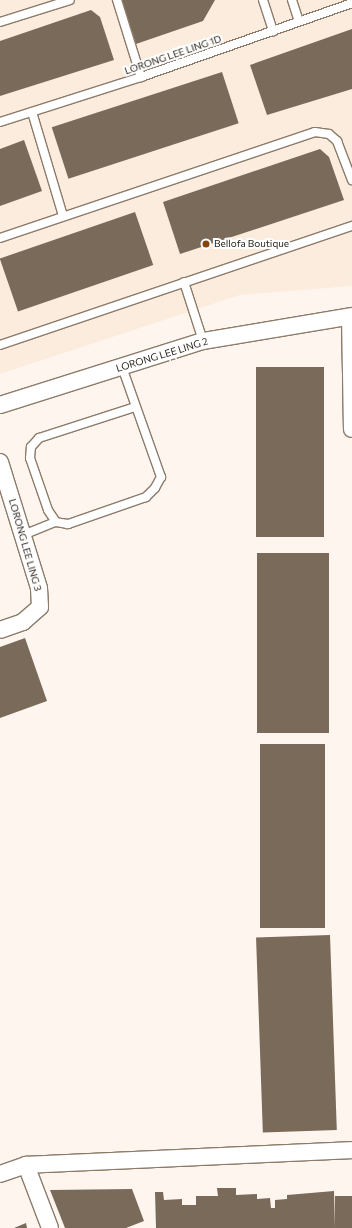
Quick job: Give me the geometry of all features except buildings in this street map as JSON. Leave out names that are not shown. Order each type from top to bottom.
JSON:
[{"type":"street","name":"LORONG LEE LING 2","points":[[0,406],[203,341],[351,316]]},
{"type":"street","points":[[351,316],[352,429]]},
{"type":"street","name":"LORONG LEE LING 3","points":[[0,462],[39,588],[40,607],[22,622],[0,630]]},
{"type":"street","points":[[0,1174],[26,1165],[352,1150]]},
{"type":"street","points":[[26,1165],[50,1228]]},
{"type":"lane","points":[[0,22],[70,0]]},
{"type":"lane","points":[[117,0],[141,77]]},
{"type":"lane","points":[[263,0],[273,31]]},
{"type":"lane","points":[[292,0],[299,21]]},
{"type":"lane","name":"LORONG LEE LING 1D","points":[[0,122],[141,77],[352,3]]},
{"type":"lane","points":[[32,112],[63,216]]},
{"type":"lane","points":[[0,238],[315,132],[329,134],[337,141],[352,180]]},
{"type":"lane","points":[[0,345],[352,226]]},
{"type":"lane","points":[[184,282],[203,341]]},
{"type":"lane","points":[[23,535],[56,522],[68,524],[110,510],[146,497],[155,488],[161,477],[122,367]]},
{"type":"lane","points":[[56,522],[48,510],[30,458],[31,447],[39,438],[135,407]]},
{"type":"shaded area","points":[[0,0],[352,0],[352,286],[240,295],[0,374]]},
{"type":"place","name":"Bellofa Boutique","points":[[206,244]]}]
